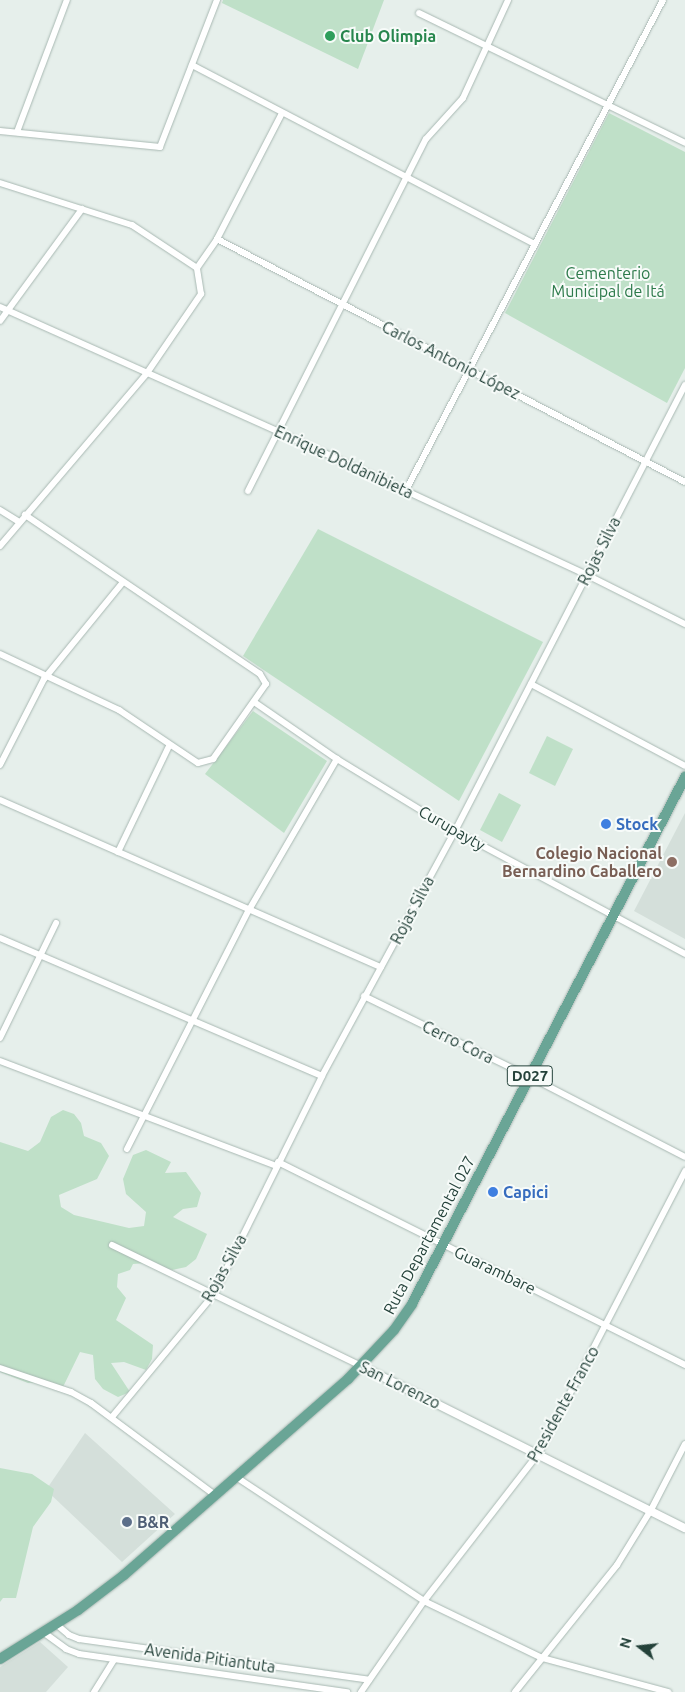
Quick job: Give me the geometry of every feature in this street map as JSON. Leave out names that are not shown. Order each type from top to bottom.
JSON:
[{"type":"main road","name":"Ruta Departamental 027","points":[[0,1659],[56,1624],[124,1575],[216,1496],[361,1366],[412,1304],[685,777]]},
{"type":"street","points":[[17,132],[67,0]]},
{"type":"street","points":[[0,130],[160,146],[217,0]]},
{"type":"street","points":[[248,491],[426,139],[463,98],[508,0]]},
{"type":"street","points":[[406,490],[663,0]]},
{"type":"street","points":[[419,12],[685,143]]},
{"type":"street","points":[[192,66],[535,244]]},
{"type":"street","points":[[0,546],[147,373],[202,294],[197,268],[216,239],[282,113]]},
{"type":"street","points":[[0,183],[132,225],[197,268]]},
{"type":"street","points":[[0,321],[10,310],[82,209]]},
{"type":"street","name":"Carlos Antonio López","points":[[216,239],[685,482]]},
{"type":"street","name":"Enrique Doldanibieta","points":[[0,307],[406,490],[587,575],[685,624]]},
{"type":"street","name":"Rojas Silva","points":[[112,1417],[214,1294],[322,1076],[455,831],[685,385]]},
{"type":"street","points":[[0,510],[19,522]]},
{"type":"street","points":[[0,654],[119,710],[169,746],[198,763],[206,763],[212,759],[266,684],[266,679],[25,515]]},
{"type":"street","points":[[0,765],[47,676],[123,582]]},
{"type":"street","points":[[532,684],[685,766]]},
{"type":"street","name":"Curupayty","points":[[254,702],[337,759],[455,831],[685,954]]},
{"type":"street","points":[[118,852],[169,746]]},
{"type":"street","points":[[127,1149],[190,1020],[249,910],[337,759]]},
{"type":"street","points":[[0,800],[381,967]]},
{"type":"street","points":[[0,1038],[56,923]]},
{"type":"street","points":[[0,938],[322,1076]]},
{"type":"street","name":"Cerro Cora","points":[[364,996],[530,1076],[685,1157]]},
{"type":"street","name":"Guarambare","points":[[0,1061],[278,1164],[685,1365]]},
{"type":"street","name":"Presidente Franco","points":[[361,1692],[424,1601],[539,1453],[685,1171]]},
{"type":"street","name":"San Lorenzo","points":[[112,1245],[539,1453],[685,1528]]},
{"type":"street","points":[[0,1368],[71,1392],[112,1417],[216,1496]]},
{"type":"street","points":[[515,1692],[617,1565],[651,1510],[685,1444]]},
{"type":"street","points":[[236,1477],[424,1601],[542,1658],[668,1692]]},
{"type":"street","name":"Avenida Pitiantuta","points":[[56,1624],[69,1635],[79,1639],[369,1680]]},
{"type":"street","name":"Avenida Pitiantuta","points":[[43,1632],[66,1649],[114,1660],[347,1692]]},
{"type":"street","points":[[94,1692],[114,1660]]},
{"type":"shaded area","name":"Colegio Nacional Bernardino Caballero","points":[[685,813],[685,939],[634,911]]},
{"type":"shaded area","points":[[85,1433],[175,1514],[122,1562],[46,1490]]},
{"type":"shaded area","points":[[40,1642],[68,1667],[46,1692],[0,1692],[0,1667]]},
{"type":"green space","name":"Club Olimpia","points":[[223,0],[384,0],[358,69],[222,3]]},
{"type":"green space","name":"Cementerio Municipal de Itá","points":[[609,113],[685,152],[685,368],[667,403],[505,313]]},
{"type":"green space","points":[[318,529],[543,642],[459,801],[243,656]]},
{"type":"green space","points":[[253,711],[327,761],[284,833],[205,774]]},
{"type":"green space","points":[[547,736],[573,749],[555,786],[529,773]]},
{"type":"green space","points":[[499,793],[521,805],[502,842],[480,830]]},
{"type":"green space","points":[[63,1110],[74,1114],[81,1123],[84,1136],[101,1143],[109,1156],[97,1179],[59,1195],[61,1207],[74,1215],[129,1228],[144,1226],[146,1212],[126,1194],[123,1179],[133,1155],[146,1150],[171,1162],[165,1173],[186,1172],[201,1193],[197,1207],[183,1209],[173,1217],[207,1234],[196,1259],[186,1267],[172,1270],[146,1263],[133,1264],[130,1270],[118,1274],[117,1287],[126,1298],[116,1320],[153,1345],[152,1359],[146,1370],[124,1362],[111,1363],[130,1392],[118,1397],[103,1389],[95,1379],[93,1355],[80,1352],[63,1387],[51,1382],[28,1383],[0,1372],[0,1142],[28,1151],[40,1142],[51,1117]]},
{"type":"green space","points":[[0,1468],[32,1474],[54,1489],[51,1502],[33,1527],[16,1598],[3,1598],[0,1602]]},
{"type":"place","name":"Club Olimpia","points":[[330,36]]},
{"type":"place","name":"Stock","points":[[606,824]]},
{"type":"place","name":"Colegio Nacional Bernardino Caballero","points":[[672,862]]},
{"type":"place","name":"Capici","points":[[493,1192]]},
{"type":"place","name":"B&R","points":[[127,1522]]}]
